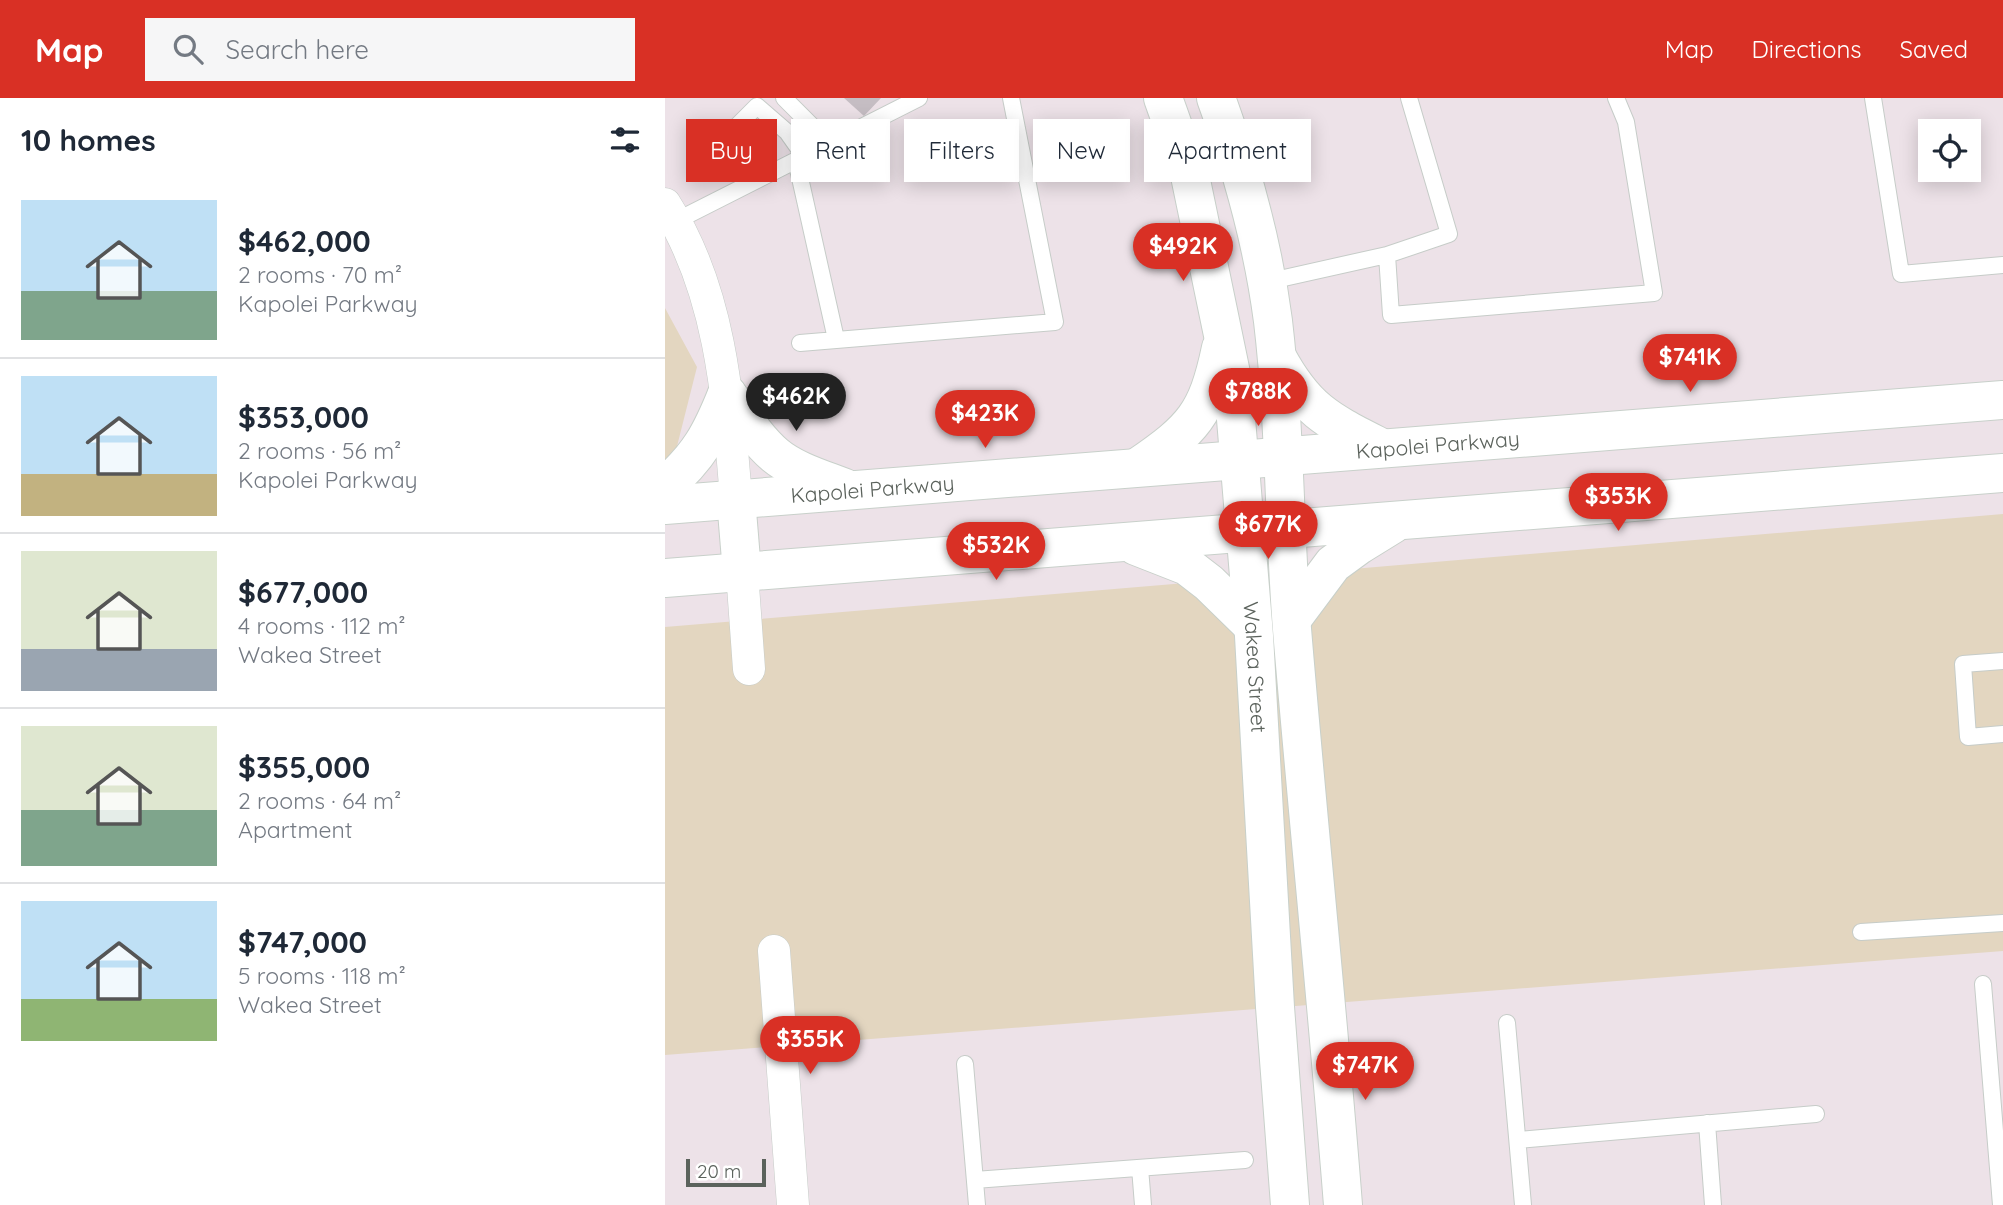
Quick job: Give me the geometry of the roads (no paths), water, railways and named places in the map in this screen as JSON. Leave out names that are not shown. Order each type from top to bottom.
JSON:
[{"type":"main road","name":"Wakea Street","points":[[1163,98],[1189,171],[1233,383],[1253,631],[1275,1007],[1290,1205]]},
{"type":"main road","name":"Wakea Street","points":[[1216,98],[1239,167],[1266,282],[1276,355],[1292,625],[1328,1003],[1343,1205]]},
{"type":"main road","points":[[1137,467],[1173,443],[1194,421],[1207,401],[1223,340]]},
{"type":"main road","points":[[1276,355],[1289,380],[1317,412],[1382,448]]},
{"type":"main road","points":[[665,486],[692,461],[712,432],[727,394]]},
{"type":"main road","points":[[727,394],[775,455],[811,475],[851,490]]},
{"type":"main road","name":"Kapolei Parkway","points":[[665,505],[2003,400]]},
{"type":"main road","points":[[665,578],[2003,473]]},
{"type":"main road","points":[[736,499],[741,572]]},
{"type":"main road","points":[[1292,625],[1333,564],[1397,521]]},
{"type":"main road","points":[[1128,542],[1187,566],[1209,583],[1253,631]]},
{"type":"street","points":[[670,213],[709,302],[727,394],[736,499]]},
{"type":"street","points":[[741,572],[749,669]]},
{"type":"street","points":[[774,951],[793,1205]]},
{"type":"lane","points":[[784,98],[805,119]]},
{"type":"lane","points":[[877,119],[919,98]]},
{"type":"lane","points":[[800,343],[1055,322],[1011,98]]},
{"type":"lane","points":[[1266,282],[1387,255],[1449,234],[1409,98]]},
{"type":"lane","points":[[1387,255],[1391,315],[1654,293],[1626,122],[1616,98]]},
{"type":"lane","points":[[1873,98],[1901,274],[2003,265]]},
{"type":"lane","points":[[744,119],[757,106],[772,119]]},
{"type":"lane","points":[[777,123],[791,140]]},
{"type":"lane","points":[[670,213],[791,162]]},
{"type":"lane","points":[[805,182],[836,339]]},
{"type":"lane","points":[[2003,661],[1963,664],[1968,737],[2003,734]]},
{"type":"lane","points":[[1861,932],[2003,923]]},
{"type":"lane","points":[[1983,984],[1998,1095],[2001,1205]]},
{"type":"lane","points":[[1507,1023],[1523,1205]]},
{"type":"lane","points":[[965,1064],[977,1205]]},
{"type":"lane","points":[[1518,1140],[1816,1114]]},
{"type":"lane","points":[[1707,1123],[1713,1205]]},
{"type":"lane","points":[[975,1180],[1245,1160]]},
{"type":"lane","points":[[1140,1168],[1143,1205]]}]
